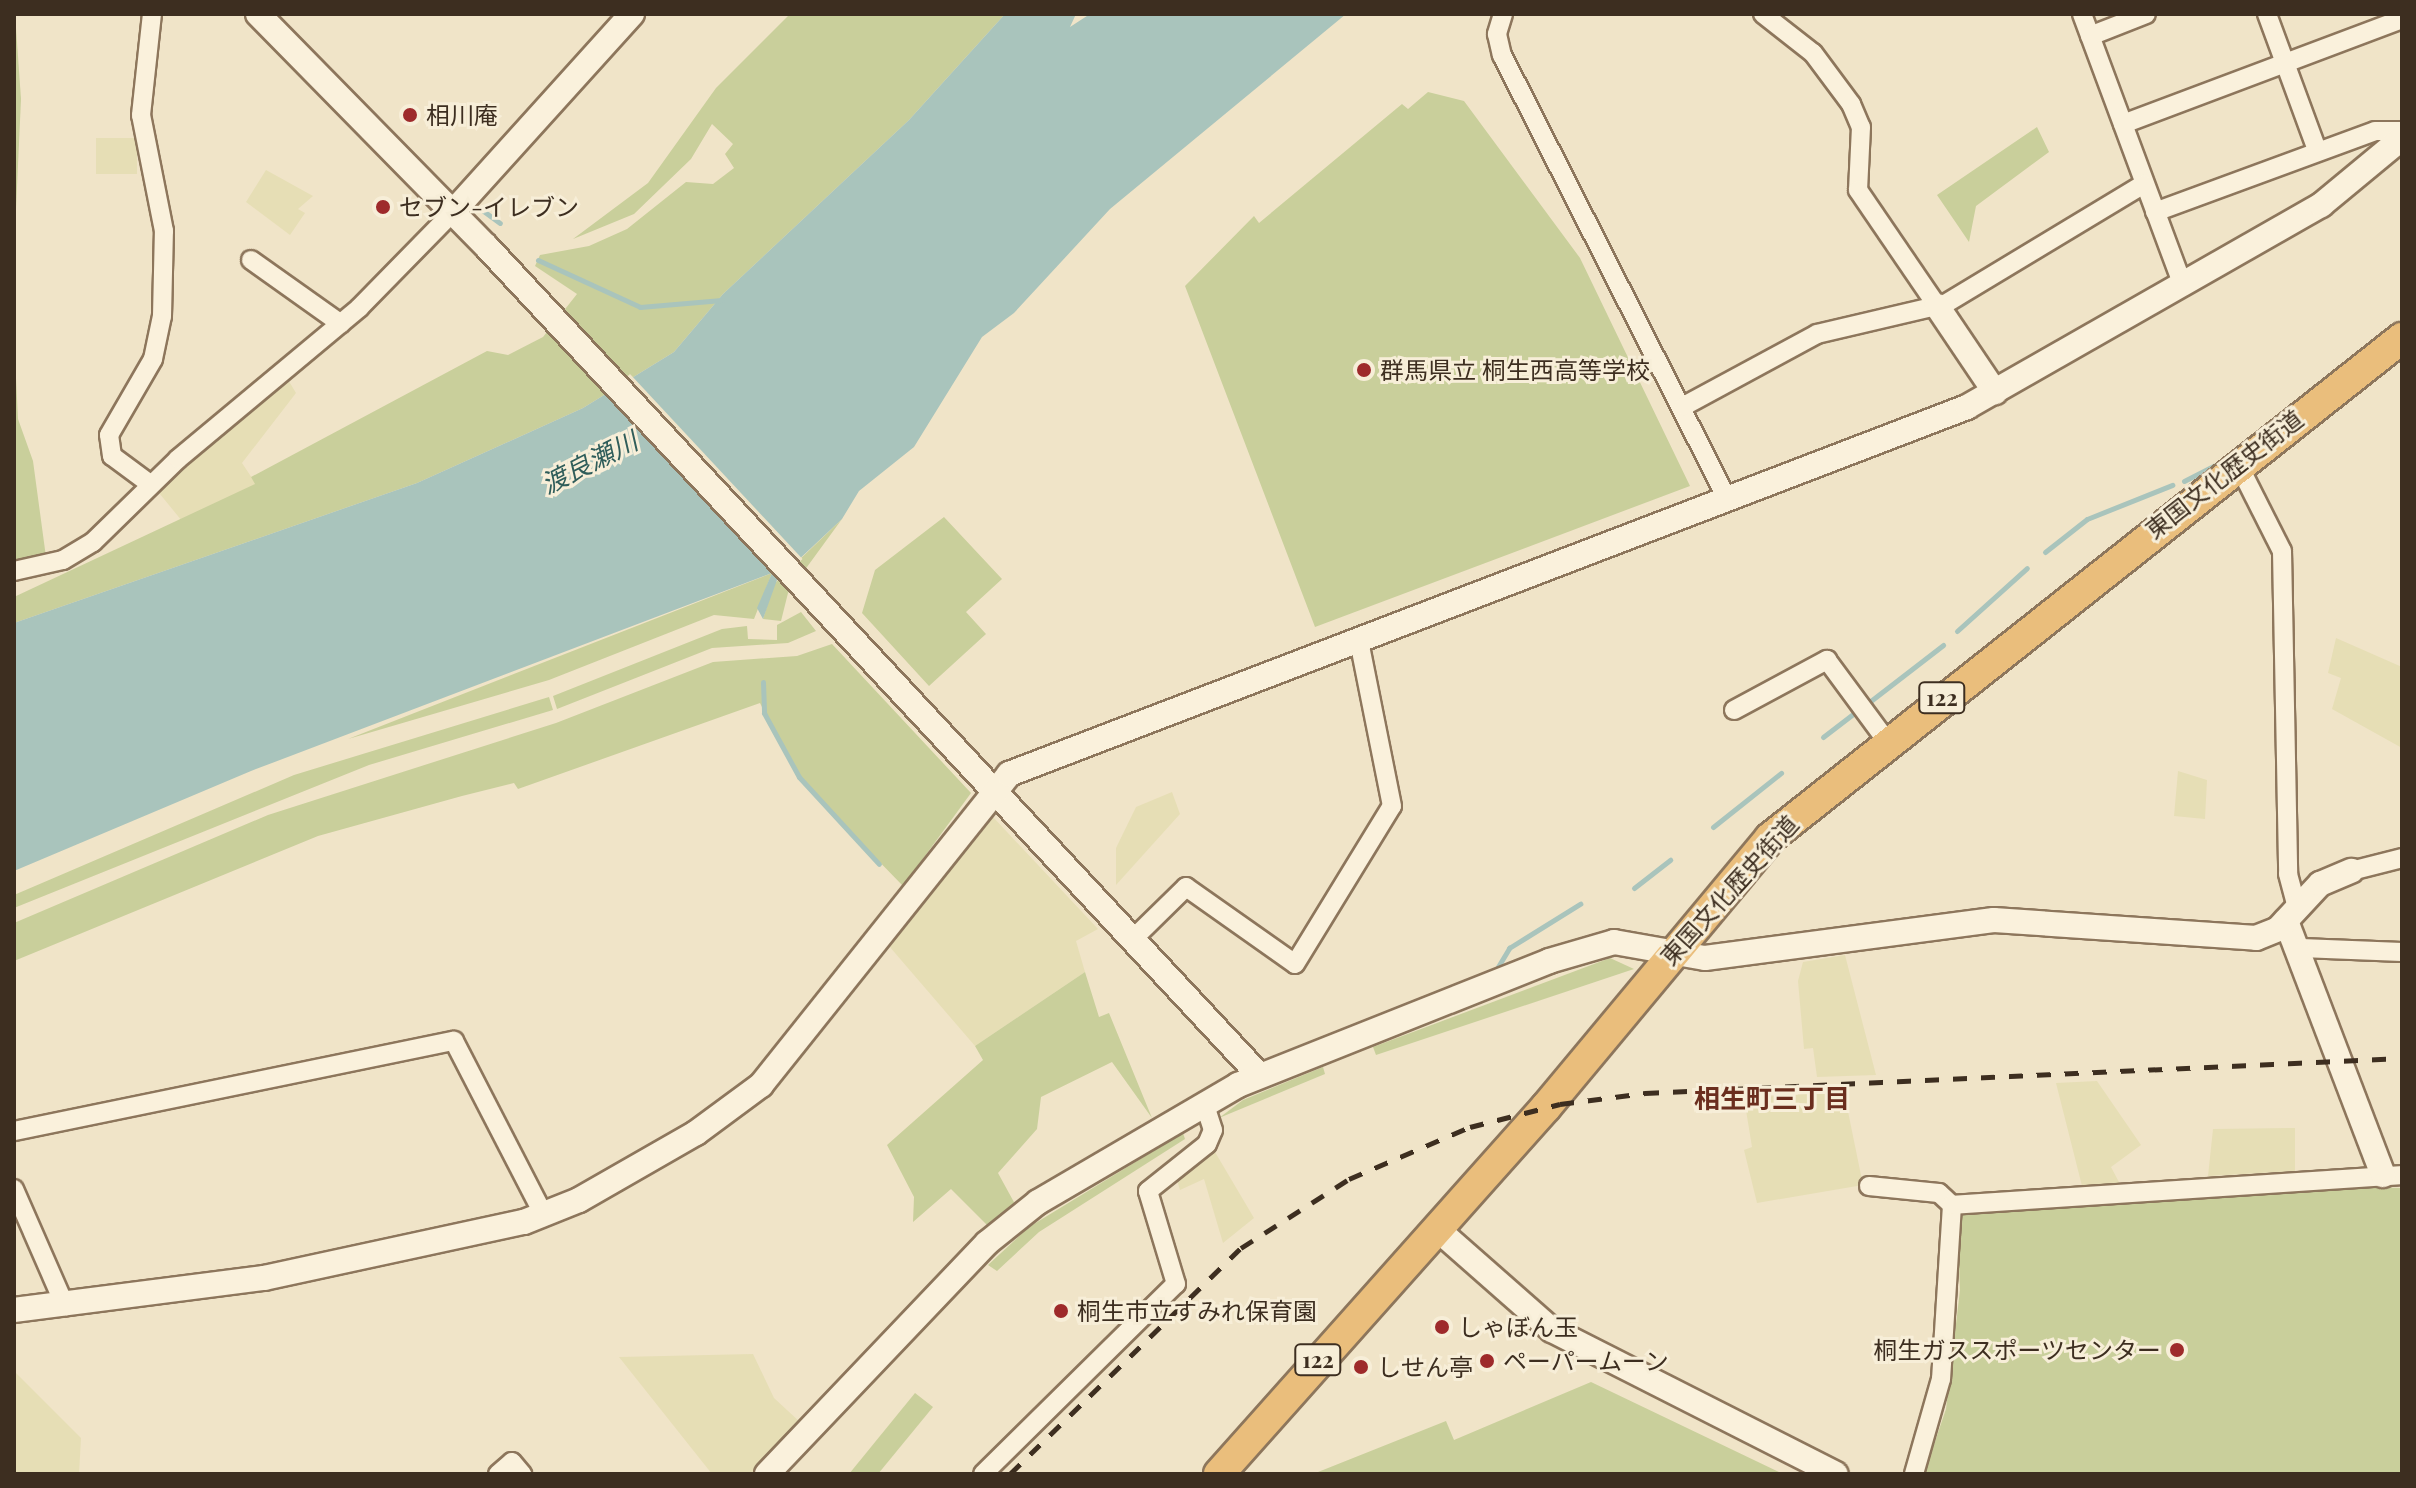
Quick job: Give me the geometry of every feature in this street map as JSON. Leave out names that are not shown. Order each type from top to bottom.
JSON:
[{"type":"highway","name":"東国文化歴史街道","points":[[1219,1474],[1437,1229],[1543,1094],[1673,952],[1770,838],[1886,740],[2402,338]]},
{"type":"street","points":[[150,484],[112,456],[109,435],[153,359],[162,316],[164,231],[141,115],[152,14]]},
{"type":"street","points":[[258,14],[545,309],[1259,1075]]},
{"type":"street","points":[[14,571],[81,550],[150,484],[341,324],[453,212],[632,14]]},
{"type":"street","points":[[1503,14],[1497,34],[1502,55],[1684,406],[1728,500]]},
{"type":"street","points":[[1763,14],[1813,53],[1851,104],[1861,127],[1858,190],[1995,392]]},
{"type":"street","points":[[2082,14],[2182,283]]},
{"type":"street","points":[[2090,36],[2146,14]]},
{"type":"street","points":[[2267,14],[2317,150]]},
{"type":"street","points":[[2123,124],[2402,19]]},
{"type":"street","points":[[2155,212],[2381,129],[2402,131]]},
{"type":"street","points":[[14,1310],[198,1291],[544,1215],[696,1133],[761,1085],[993,787],[1015,771],[1728,500],[1995,392],[2321,205],[2402,138]]},
{"type":"street","points":[[1684,406],[1817,334],[1937,306],[2144,184]]},
{"type":"street","points":[[251,260],[341,324]]},
{"type":"street","points":[[1869,1186],[1939,1193],[1952,1205],[2392,1175],[2301,948],[2292,914],[2288,874],[2282,551],[2238,464]]},
{"type":"street","points":[[1134,938],[1186,887],[1295,964],[1392,806],[1359,641]]},
{"type":"street","points":[[1734,710],[1827,660],[1886,740]]},
{"type":"street","points":[[767,1474],[1002,1229],[1204,1103],[1259,1075],[1578,950],[1626,941],[1705,958],[1965,922],[2256,938],[2292,914],[2326,880],[2402,858]]},
{"type":"street","points":[[2301,948],[2402,952]]},
{"type":"street","points":[[14,1131],[454,1041],[544,1215]]},
{"type":"street","points":[[983,1474],[1176,1284],[1149,1187],[1207,1144],[1213,1130],[1204,1103]]},
{"type":"street","points":[[14,1189],[65,1306]]},
{"type":"street","points":[[1914,1474],[1941,1379],[1952,1205]]},
{"type":"street","points":[[1437,1229],[1552,1330],[1836,1474]]},
{"type":"street","points":[[498,1474],[512,1462],[522,1474]]},
{"type":"shaded area","points":[[96,138],[137,138],[137,174],[96,174]]},
{"type":"shaded area","points":[[266,170],[313,196],[298,209],[305,213],[290,235],[246,202]]},
{"type":"shaded area","points":[[287,378],[296,393],[242,463],[256,484],[182,521],[155,488]]},
{"type":"shaded area","points":[[2336,638],[2402,667],[2402,748],[2332,709],[2341,678],[2328,673]]},
{"type":"shaded area","points":[[2178,771],[2207,780],[2205,819],[2174,816]]},
{"type":"shaded area","points":[[1172,792],[1180,814],[1116,885],[1116,848],[1136,807]]},
{"type":"shaded area","points":[[993,817],[1098,929],[1076,941],[1085,972],[975,1046],[889,946]]},
{"type":"shaded area","points":[[1845,955],[1876,1075],[1817,1077],[1813,1048],[1804,1049],[1798,981],[1803,962]]},
{"type":"shaded area","points":[[2097,1081],[2141,1145],[2111,1167],[2120,1184],[2082,1186],[2056,1083]]},
{"type":"shaded area","points":[[1844,1092],[1863,1185],[1757,1203],[1744,1150],[1752,1147],[1744,1098]]},
{"type":"shaded area","points":[[2295,1128],[2295,1171],[2208,1176],[2213,1129]]},
{"type":"shaded area","points":[[1215,1152],[1254,1218],[1223,1243],[1204,1179],[1180,1190],[1176,1177]]},
{"type":"shaded area","points":[[753,1354],[774,1398],[801,1423],[752,1474],[712,1474],[619,1357]]},
{"type":"shaded area","points":[[14,1371],[81,1438],[79,1474],[14,1474]]},
{"type":"green space","points":[[14,14],[21,99],[14,253]]},
{"type":"green space","points":[[790,14],[1005,14],[909,120],[723,294],[674,352],[583,408],[417,483],[14,623],[14,597],[255,484],[251,477],[487,351],[508,355],[543,337],[577,294],[535,266],[540,255],[589,246],[627,229],[686,182],[713,184],[734,168],[725,154],[733,144],[712,124],[691,159],[634,214],[573,239],[648,183],[716,88]]},
{"type":"green space","points":[[1428,92],[1464,101],[1580,258],[1690,486],[1315,627],[1185,286],[1254,216],[1259,223],[1402,104],[1408,109]]},
{"type":"green space","points":[[2037,127],[2049,152],[1976,206],[1969,242],[1937,195]]},
{"type":"green space","points":[[14,337],[18,419],[33,461],[46,557],[14,564]]},
{"type":"green space","points":[[944,517],[1002,579],[966,612],[986,634],[929,686],[862,613],[875,570]]},
{"type":"green space","points":[[842,519],[788,593],[781,621],[763,619],[774,584]]},
{"type":"green space","points":[[772,573],[754,619],[714,615],[549,680],[348,739]]},
{"type":"green space","points":[[801,612],[816,631],[788,643],[712,648],[557,709],[553,696],[722,629],[747,626],[748,639],[777,640],[777,625]]},
{"type":"green space","points":[[832,644],[971,793],[903,886],[798,778],[760,703],[518,789],[514,783],[318,836],[14,961],[14,923],[268,815],[556,723],[713,662],[797,656]]},
{"type":"green space","points":[[549,697],[553,710],[369,765],[14,908],[14,895],[294,775]]},
{"type":"green space","points":[[1610,958],[1634,969],[1376,1055],[1373,1047]]},
{"type":"green space","points":[[1085,972],[1099,1017],[1109,1013],[1152,1118],[1112,1062],[1041,1097],[1037,1129],[998,1173],[1015,1204],[988,1226],[951,1189],[913,1222],[914,1197],[887,1145],[983,1060],[975,1046]]},
{"type":"green space","points":[[1323,1067],[1325,1074],[1219,1118],[1243,1100]]},
{"type":"green space","points":[[1183,1133],[1185,1139],[1039,1232],[997,1271],[988,1265],[1029,1227]]},
{"type":"green space","name":"桐生ガススポーツセンター","points":[[2337,1186],[2402,1188],[2402,1474],[1924,1474],[1946,1409],[1960,1290],[1957,1213]]},
{"type":"green space","points":[[1591,1382],[1783,1474],[1313,1474],[1446,1421],[1454,1440]]},
{"type":"green space","points":[[915,1393],[933,1407],[878,1474],[849,1474]]},
{"type":"water","name":"渡良瀬川","points":[[1005,14],[1076,14],[1070,27],[1090,14],[1346,14],[1110,209],[1014,313],[982,337],[914,447],[859,491],[842,519],[777,580],[763,619],[757,608],[772,573],[251,771],[14,871],[14,623],[417,483],[583,408],[674,352],[723,294],[909,120]]},
{"type":"pier","points":[[630,374],[803,559],[781,579],[608,394]]},
{"type":"waterway","points":[[482,210],[500,223]]},
{"type":"waterway","points":[[538,260],[640,307],[722,300]]},
{"type":"waterway","points":[[2184,481],[2214,466]]},
{"type":"waterway","points":[[2045,552],[2087,519],[2172,485]]},
{"type":"waterway","points":[[1957,631],[2027,568]]},
{"type":"waterway","points":[[1868,703],[1943,645]]},
{"type":"waterway","points":[[763,682],[764,713],[799,777],[879,864]]},
{"type":"waterway","points":[[1823,737],[1858,710]]},
{"type":"waterway","points":[[1713,827],[1781,773]]},
{"type":"waterway","points":[[1634,888],[1670,860]]},
{"type":"waterway","points":[[1496,970],[1509,948],[1580,904]]},
{"type":"railway","points":[[1010,1474],[1241,1248],[1349,1179],[1470,1127],[1560,1104],[1645,1093],[2402,1058]]},
{"type":"place","name":"相川庵","points":[[410,115]]},
{"type":"place","name":"セブン-イレブン","points":[[383,207]]},
{"type":"place","name":"群馬県立 桐生西高等学校","points":[[1364,370]]},
{"type":"place","name":"桐生市立すみれ保育園","points":[[1061,1311]]},
{"type":"place","name":"しゃぼん玉","points":[[1442,1327]]},
{"type":"place","name":"桐生ガススポーツセンター","points":[[2177,1350]]},
{"type":"place","name":"ペーパームーン","points":[[1487,1361]]},
{"type":"place","name":"しせん亭","points":[[1361,1367]]},
{"type":"district","name":"相生町三丁目","points":[[1772,1098]]}]
